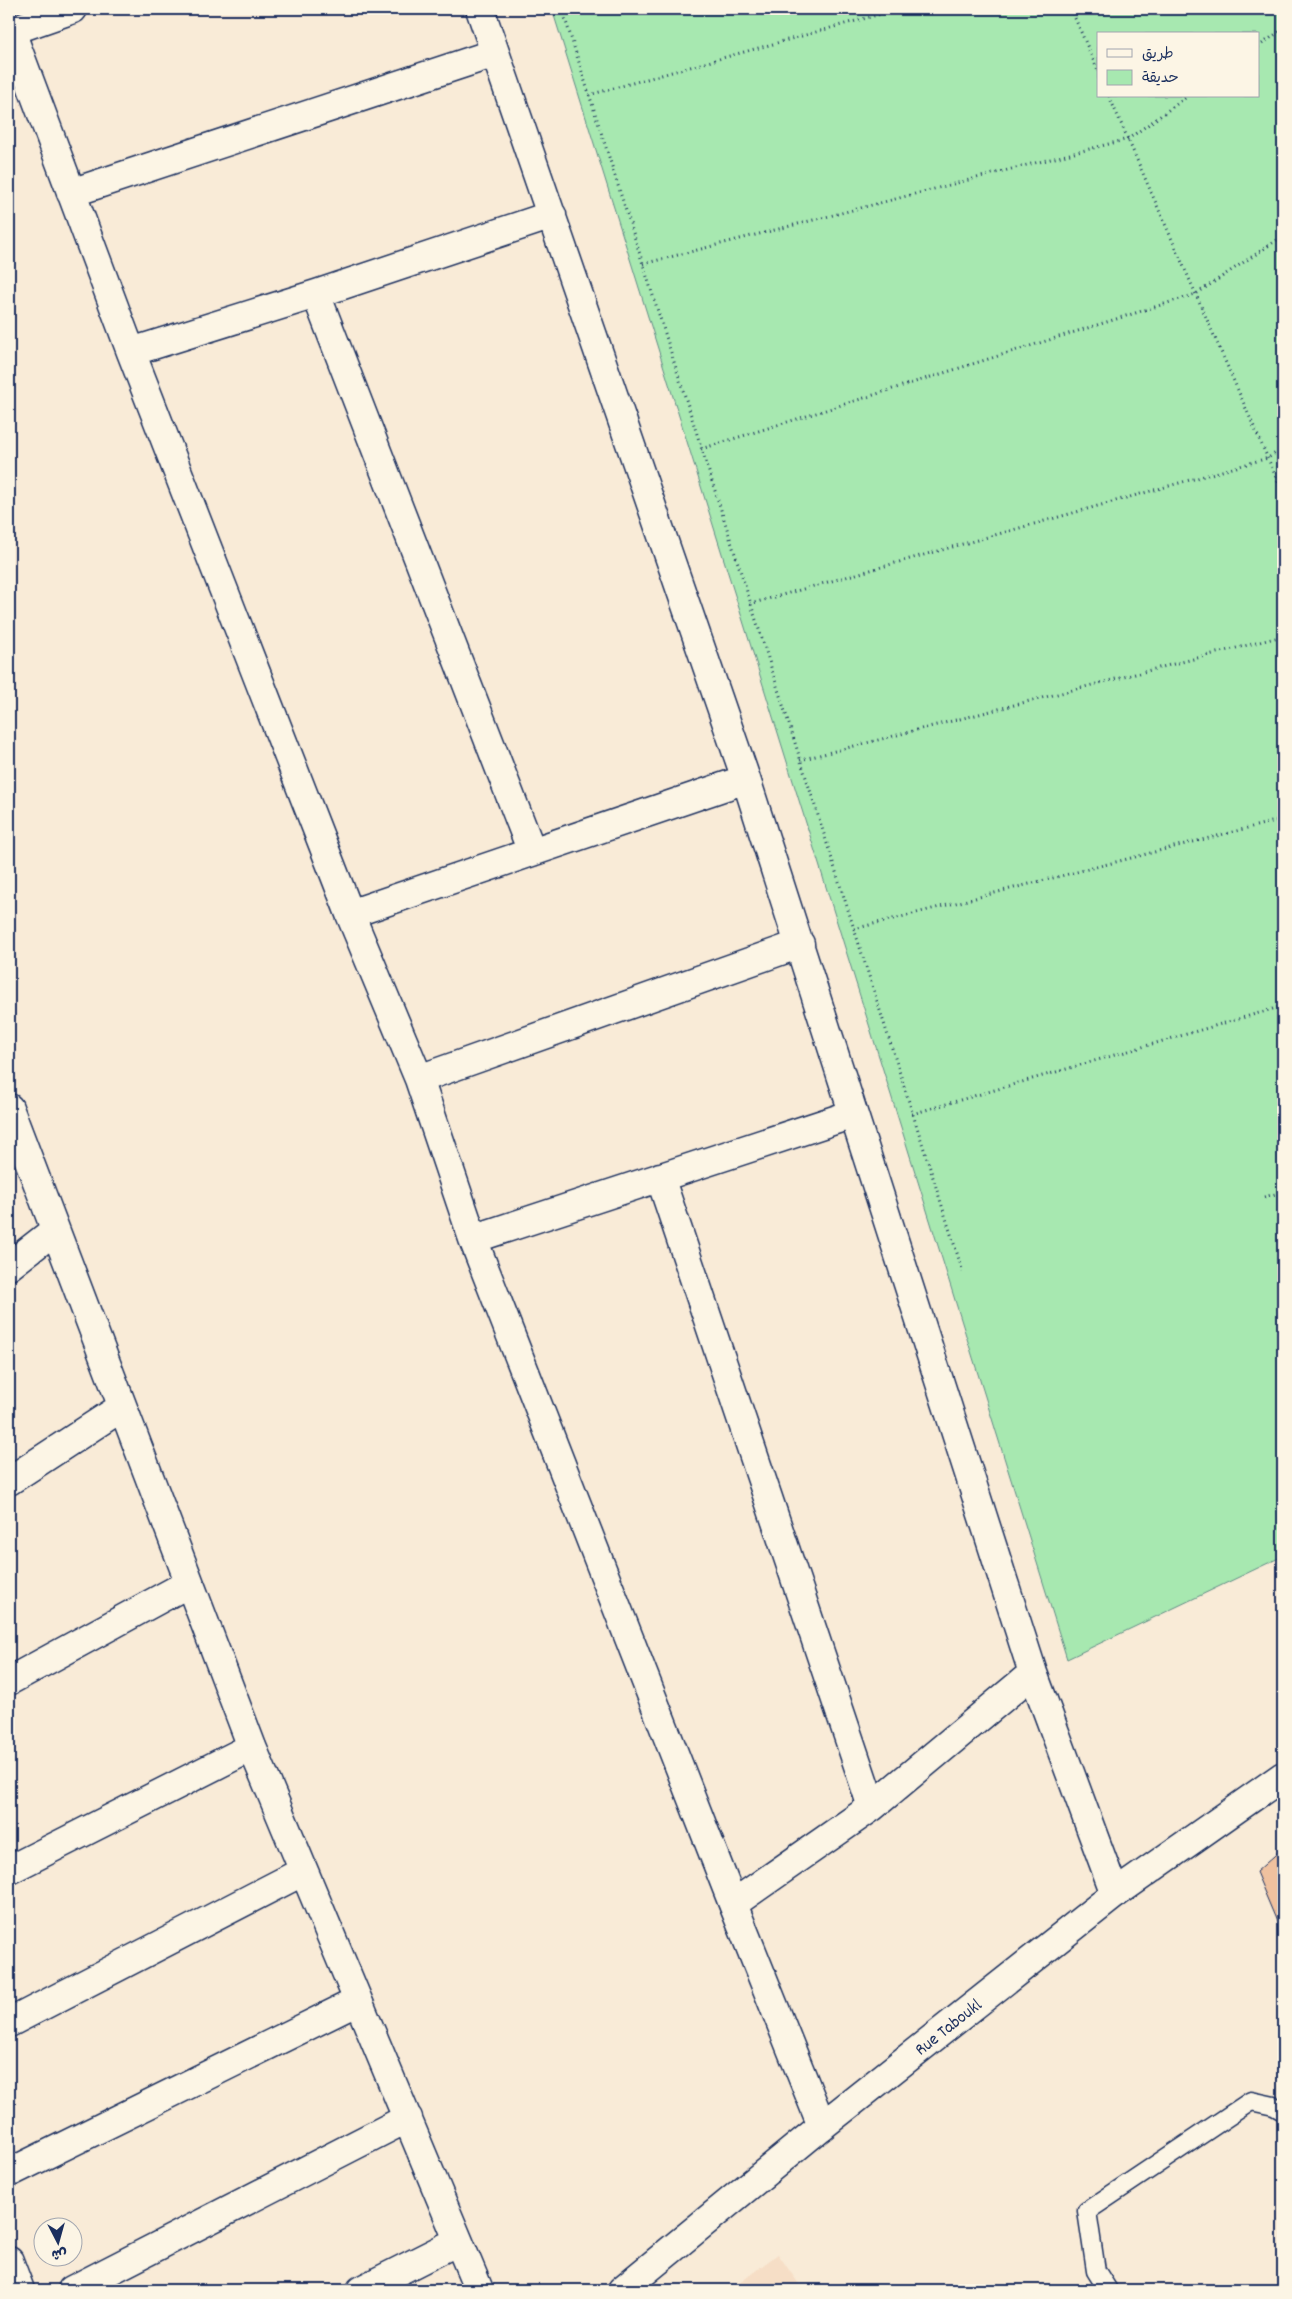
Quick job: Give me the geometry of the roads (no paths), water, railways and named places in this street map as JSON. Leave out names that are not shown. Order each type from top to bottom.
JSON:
[{"type":"street","points":[[73,9],[9,28],[131,352],[350,914],[419,1079],[473,1239],[733,1904],[822,2126]]},
{"type":"street","points":[[480,9],[746,779],[1033,1673],[1115,1894]]},
{"type":"street","points":[[71,193],[495,53]]},
{"type":"street","points":[[131,352],[316,294],[552,216]]},
{"type":"street","points":[[316,294],[532,852]]},
{"type":"street","points":[[350,914],[746,779]]},
{"type":"street","points":[[419,1079],[800,944]]},
{"type":"street","points":[[9,1108],[252,1747],[302,1872],[408,2118],[479,2290]]},
{"type":"street","points":[[473,1239],[853,1114]]},
{"type":"street","points":[[660,1177],[872,1808]]},
{"type":"street","points":[[9,1266],[55,1230]]},
{"type":"street","points":[[9,1481],[122,1407]]},
{"type":"street","points":[[9,1681],[189,1583]]},
{"type":"street","points":[[733,1904],[872,1808],[1033,1673]]},
{"type":"street","points":[[9,1870],[252,1747]]},
{"type":"street","name":"Rue Taboukl","points":[[622,2290],[822,2126],[1115,1894],[1283,1776]]},
{"type":"street","points":[[9,2022],[302,1872]]},
{"type":"street","points":[[9,2173],[358,2001]]},
{"type":"street","points":[[72,2290],[408,2118]]},
{"type":"street","points":[[361,2290],[458,2241]]},
{"type":"street","points":[[9,2261],[20,2290]]},
{"type":"lane","points":[[1108,2290],[1096,2271],[1087,2211],[1251,2101],[1274,2106],[1283,2111]]}]
